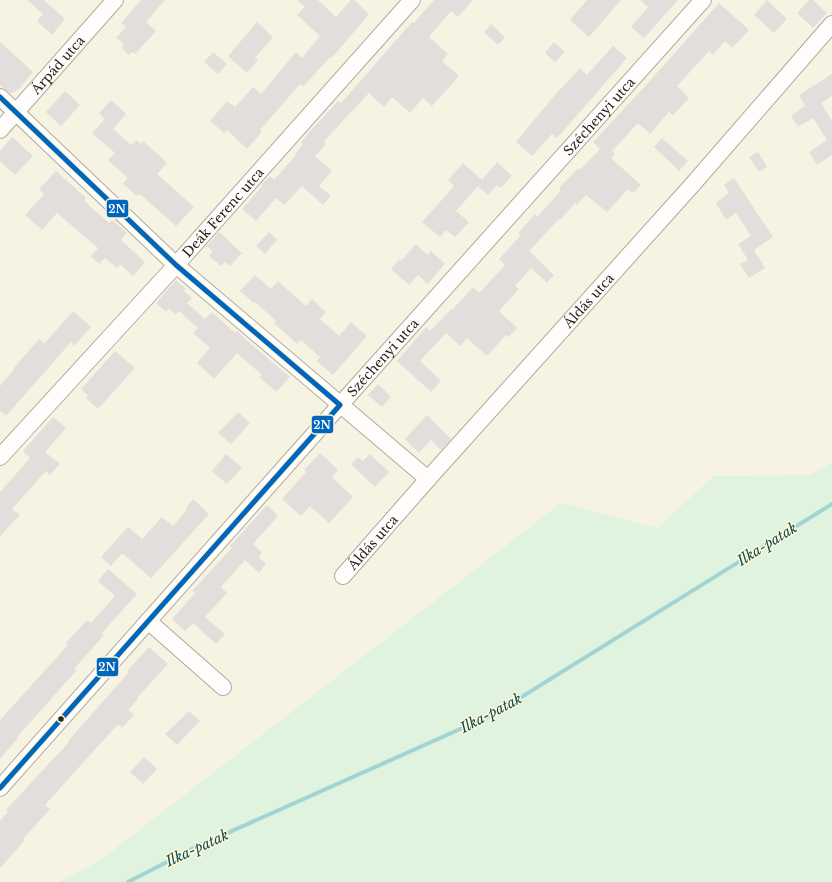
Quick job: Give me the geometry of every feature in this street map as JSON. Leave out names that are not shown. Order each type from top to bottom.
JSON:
[{"type":"street","name":"Árpád utca","points":[[0,130],[115,0]]},
{"type":"street","name":"Deák Ferenc utca","points":[[0,457],[176,265],[412,0]]},
{"type":"street","name":"Széchenyi utca","points":[[0,788],[340,405],[703,0]]},
{"type":"street","name":"Áldás utca","points":[[344,576],[693,184],[832,24]]},
{"type":"street","points":[[0,97],[176,265],[428,480]]},
{"type":"street","points":[[148,621],[223,687]]},
{"type":"green space","points":[[832,462],[832,882],[58,882],[98,862],[561,503],[657,528],[714,476],[810,475]]},
{"type":"building","points":[[27,0],[44,0],[65,19],[52,35],[37,21],[43,14]]},
{"type":"building","points":[[141,0],[165,0],[146,22],[156,31],[135,54],[132,52],[129,55],[121,47],[124,44],[116,38],[126,27],[121,23]]},
{"type":"building","points":[[297,0],[318,0],[336,17],[351,0],[354,0],[369,14],[331,59],[330,57],[303,87],[300,84],[260,130],[262,132],[247,149],[227,130],[224,133],[210,121],[227,101],[235,107],[253,87],[261,94],[296,52],[302,58],[320,36],[297,15],[305,7]]},
{"type":"building","points":[[434,0],[473,0],[458,17],[451,11],[429,37],[448,54],[442,61],[459,76],[432,106],[423,98],[410,113],[392,97],[384,107],[369,93],[324,141],[326,144],[315,156],[332,171],[319,186],[331,196],[323,205],[302,186],[284,205],[276,198],[256,221],[242,209],[270,176],[274,180],[296,155],[295,154],[303,144],[301,142],[313,128],[338,101],[341,103],[412,22],[414,23]]},
{"type":"building","points":[[587,0],[621,0],[589,37],[570,20]]},
{"type":"building","points":[[640,0],[678,0],[644,38],[631,27],[648,7]]},
{"type":"building","points":[[767,0],[787,19],[774,33],[754,15]]},
{"type":"building","points":[[809,0],[813,0],[827,13],[813,28],[797,13]]},
{"type":"building","points":[[719,3],[749,30],[732,48],[725,41],[713,55],[709,51],[677,86],[689,98],[673,115],[669,112],[650,134],[638,123],[612,151],[615,154],[611,158],[641,185],[633,193],[628,189],[607,212],[586,195],[577,205],[575,203],[529,251],[554,275],[547,283],[531,268],[515,286],[519,289],[499,311],[517,328],[509,337],[506,335],[487,356],[467,338],[460,346],[446,333],[420,361],[441,381],[431,392],[397,361],[426,327],[430,331],[473,287],[479,293],[505,265],[499,259],[521,235],[518,233],[535,214],[537,217],[561,190],[559,188],[578,168],[580,170],[600,149],[593,142]]},
{"type":"building","points":[[257,22],[273,37],[255,58],[258,60],[247,73],[228,56]]},
{"type":"building","points":[[491,24],[505,37],[498,45],[484,32]]},
{"type":"building","points":[[0,42],[33,72],[18,90],[12,93],[8,92],[0,85]]},
{"type":"building","points":[[554,42],[565,52],[555,62],[545,53]]},
{"type":"building","points":[[613,46],[627,58],[557,138],[552,134],[532,156],[516,142],[554,96],[580,68],[587,75]]},
{"type":"building","points":[[213,52],[227,64],[218,74],[204,62]]},
{"type":"building","points":[[832,74],[832,96],[821,103],[832,121],[832,155],[817,165],[809,152],[827,140],[813,118],[798,127],[791,116],[805,106],[799,95]]},
{"type":"building","points":[[65,91],[80,105],[61,126],[46,112]]},
{"type":"building","points":[[111,100],[126,114],[113,129],[131,145],[136,140],[141,144],[143,141],[167,163],[157,174],[194,207],[176,226],[140,194],[137,196],[123,184],[128,178],[108,160],[115,153],[92,133],[105,119],[99,113]]},
{"type":"building","points":[[12,137],[33,156],[15,175],[0,161],[0,151]]},
{"type":"building","points":[[662,138],[688,161],[679,171],[654,147]]},
{"type":"building","points":[[758,152],[767,167],[759,172],[749,157]]},
{"type":"building","points":[[497,162],[512,176],[501,188],[497,185],[488,195],[478,186],[456,211],[469,222],[455,237],[446,230],[440,237],[422,222],[454,186],[448,180],[463,163],[482,180]]},
{"type":"building","points":[[56,171],[86,198],[84,201],[109,223],[112,220],[127,233],[121,240],[145,262],[133,276],[120,264],[117,268],[105,258],[99,264],[91,256],[98,248],[57,213],[42,230],[25,215],[44,194],[39,189]]},
{"type":"building","points":[[734,178],[773,237],[754,250],[765,268],[749,278],[740,264],[748,260],[738,244],[751,236],[736,213],[726,220],[716,203],[729,193],[724,185]]},
{"type":"building","points":[[219,232],[242,253],[230,266],[225,262],[221,266],[209,256],[213,251],[207,246]]},
{"type":"building","points":[[269,232],[277,240],[265,254],[256,246]]},
{"type":"building","points":[[416,244],[427,255],[431,251],[445,264],[428,284],[418,275],[409,285],[391,269],[400,259],[401,261]]},
{"type":"building","points":[[255,275],[271,289],[278,281],[306,306],[312,299],[326,312],[320,319],[339,336],[351,322],[367,336],[333,375],[317,361],[320,357],[301,340],[297,344],[274,323],[276,321],[240,291]]},
{"type":"building","points":[[176,280],[186,289],[184,291],[192,298],[187,303],[205,319],[212,312],[235,333],[237,331],[290,377],[276,392],[259,377],[262,375],[237,353],[214,379],[197,363],[210,348],[193,333],[198,328],[179,311],[176,315],[169,308],[166,312],[156,303]]},
{"type":"building","points":[[73,311],[91,327],[74,346],[71,342],[6,416],[0,411],[0,386],[39,339],[44,344]]},
{"type":"building","points":[[115,351],[135,368],[98,409],[86,398],[88,395],[81,389]]},
{"type":"building","points":[[378,384],[391,397],[382,407],[368,395]]},
{"type":"building","points":[[238,412],[250,423],[231,444],[218,433]]},
{"type":"building","points":[[427,415],[451,439],[441,450],[431,440],[419,453],[405,439]]},
{"type":"building","points":[[53,417],[66,428],[45,452],[60,464],[50,475],[46,471],[12,509],[20,515],[0,536],[0,492],[30,458],[23,451]]},
{"type":"building","points":[[320,453],[338,470],[332,477],[353,497],[329,523],[310,506],[301,516],[282,499],[306,472],[304,470]]},
{"type":"building","points":[[226,454],[242,468],[227,484],[212,471]]},
{"type":"building","points":[[370,454],[389,472],[375,487],[351,464],[358,457],[363,461]]},
{"type":"building","points":[[193,499],[209,514],[151,578],[122,553],[111,566],[101,557],[128,527],[142,539],[162,517],[173,526],[187,510],[186,508]]},
{"type":"building","points":[[267,505],[278,516],[253,544],[262,553],[259,557],[266,564],[259,573],[245,560],[221,587],[227,593],[205,617],[225,634],[216,644],[193,623],[185,631],[172,619],[195,593],[192,591],[232,548],[230,546]]},
{"type":"building","points":[[108,569],[137,594],[102,633],[104,635],[74,669],[76,671],[17,737],[18,738],[0,759],[0,720],[68,645],[66,643],[87,620],[91,623],[115,596],[98,581]]},
{"type":"building","points":[[149,647],[168,664],[128,710],[134,715],[122,728],[118,724],[45,805],[50,809],[23,839],[25,840],[0,868],[0,821],[8,812],[6,810],[69,742],[68,741]]},
{"type":"building","points":[[189,711],[200,721],[177,745],[165,734]]},
{"type":"building","points":[[144,757],[157,769],[143,784],[130,772]]},
{"type":"waterway","name":"Ilka-patak","points":[[128,882],[196,847],[494,714],[832,504]]},
{"type":"transit line","name":"2N","points":[[0,97],[176,265],[340,405],[0,788]]}]
